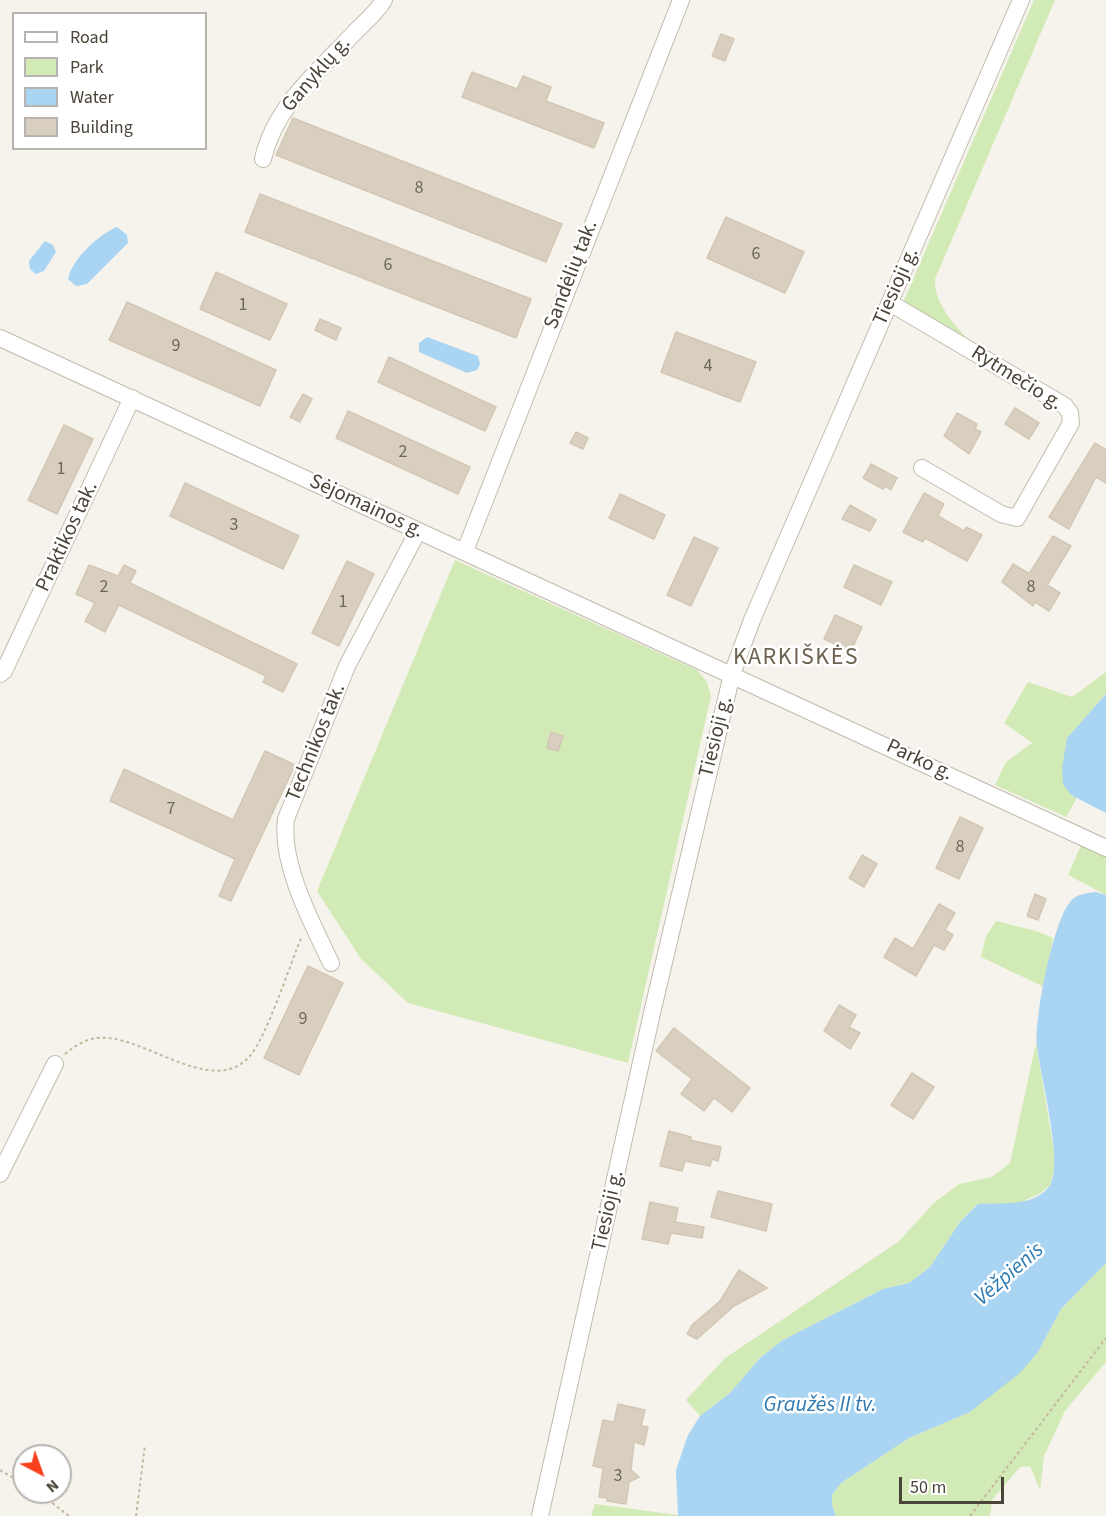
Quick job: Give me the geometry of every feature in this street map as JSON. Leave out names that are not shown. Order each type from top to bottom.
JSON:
[{"type":"street","name":"Ganyklų g.","points":[[263,159],[267,142],[301,87],[384,0]]},
{"type":"street","name":"Sandėlių tak.","points":[[465,551],[681,0]]},
{"type":"street","name":"Tiesioji g.","points":[[540,1516],[652,1013],[732,674],[757,609],[1021,0]]},
{"type":"street","name":"Rytmečio g.","points":[[890,303],[1065,406],[1070,413],[1071,423],[1017,518],[1001,514],[922,468]]},
{"type":"street","name":"Sėjomainos g.","points":[[0,338],[732,674]]},
{"type":"street","name":"Praktikos tak.","points":[[0,674],[4,671],[79,516],[132,398]]},
{"type":"street","name":"Technikos tak.","points":[[331,963],[309,916],[287,855],[284,834],[286,819],[347,666],[418,531]]},
{"type":"street","name":"Parko g.","points":[[732,674],[1106,848]]},
{"type":"street","points":[[0,1174],[55,1064]]},
{"type":"path","points":[[55,1064],[75,1046],[97,1038],[108,1038],[216,1072],[239,1065],[257,1045],[309,916]]},
{"type":"path","points":[[970,1516],[1106,1338]]},
{"type":"path","points":[[136,1516],[145,1445]]},
{"type":"path","points":[[54,1504],[69,1516]]},
{"type":"green space","points":[[1034,0],[1055,0],[935,279],[938,298],[948,316],[975,347],[907,308],[904,300]]},
{"type":"green space","points":[[455,560],[697,670],[707,682],[711,696],[628,1063],[408,1003],[361,959],[317,891]]},
{"type":"green space","points":[[1106,672],[1106,694],[1067,738],[1071,795],[1077,798],[1066,817],[995,785],[1006,762],[1032,743],[1004,723],[1028,682],[1072,697]]},
{"type":"green space","points":[[1081,845],[1106,857],[1106,895],[1068,875]]},
{"type":"green space","points":[[996,921],[1036,931],[1053,938],[1044,987],[981,957],[986,936]]},
{"type":"green space","points":[[1036,1043],[1056,1163],[1050,1185],[1041,1193],[1017,1204],[978,1204],[960,1222],[930,1267],[909,1283],[883,1289],[783,1340],[760,1358],[730,1393],[700,1416],[686,1400],[725,1358],[898,1242],[935,1202],[959,1184],[992,1177],[1010,1163]]},
{"type":"green space","points":[[1106,1263],[1106,1362],[1065,1411],[1044,1456],[1040,1490],[1030,1466],[1020,1467],[992,1500],[990,1516],[836,1516],[832,1505],[832,1495],[841,1483],[909,1438],[970,1412],[1038,1352],[1061,1309]]},
{"type":"green space","points":[[595,1504],[678,1515],[678,1516],[591,1516]]},
{"type":"water","points":[[117,227],[127,235],[128,243],[87,284],[76,286],[68,279],[75,263],[95,241]]},
{"type":"water","points":[[45,241],[53,245],[56,252],[44,271],[36,274],[30,269],[29,261]]},
{"type":"water","points":[[427,337],[478,356],[480,364],[477,370],[467,373],[419,352],[419,343]]},
{"type":"water","points":[[1106,694],[1106,813],[1071,795],[1063,784],[1062,768],[1067,738]]},
{"type":"water","name":"Graužės II tv.","points":[[1096,892],[1106,895],[1106,1263],[1061,1309],[1038,1352],[1020,1373],[970,1412],[909,1438],[841,1483],[832,1495],[832,1505],[836,1516],[678,1516],[676,1470],[688,1435],[700,1416],[730,1393],[760,1358],[783,1340],[883,1289],[909,1283],[930,1267],[960,1222],[978,1204],[1027,1200],[1044,1192],[1050,1185],[1054,1174],[1053,1139],[1037,1046],[1042,993],[1052,948],[1064,912],[1076,897]]},
{"type":"building","points":[[721,34],[734,39],[725,61],[712,56]]},
{"type":"building","points":[[472,72],[517,89],[523,76],[551,87],[546,101],[604,123],[594,148],[462,97]]},
{"type":"building","points":[[293,118],[562,224],[546,262],[276,155]]},
{"type":"building","points":[[260,194],[531,299],[516,338],[245,232]]},
{"type":"building","points":[[726,217],[804,252],[785,293],[707,258]]},
{"type":"building","points":[[216,272],[287,304],[270,340],[200,309]]},
{"type":"building","points":[[127,302],[276,370],[260,406],[109,340]]},
{"type":"building","points":[[320,319],[341,328],[336,340],[315,330]]},
{"type":"building","points":[[676,332],[756,362],[740,402],[661,372]]},
{"type":"building","points":[[389,357],[496,407],[485,431],[378,382]]},
{"type":"building","points":[[303,394],[312,399],[300,422],[290,417]]},
{"type":"building","points":[[1015,408],[1039,423],[1029,439],[1005,424]]},
{"type":"building","points":[[348,411],[470,467],[458,494],[336,438]]},
{"type":"building","points":[[957,413],[977,424],[975,429],[981,432],[969,454],[944,436]]},
{"type":"building","points":[[64,425],[93,439],[57,514],[28,500]]},
{"type":"building","points":[[576,432],[588,438],[583,449],[570,443]]},
{"type":"building","points":[[1095,443],[1106,450],[1106,483],[1096,477],[1069,529],[1049,517]]},
{"type":"building","points":[[871,464],[897,478],[891,490],[885,486],[883,489],[863,478]]},
{"type":"building","points":[[185,483],[299,536],[283,569],[170,516]]},
{"type":"building","points":[[924,493],[944,504],[938,516],[964,531],[966,527],[982,535],[967,561],[925,538],[923,542],[903,532]]},
{"type":"building","points":[[620,494],[665,515],[654,539],[609,518]]},
{"type":"building","points":[[850,505],[876,520],[870,531],[842,519]]},
{"type":"building","points":[[1053,536],[1071,546],[1047,585],[1060,593],[1049,611],[1035,602],[1033,606],[1002,582],[1013,564],[1028,573],[1031,571]]},
{"type":"building","points":[[694,537],[718,548],[691,606],[667,595]]},
{"type":"building","points":[[347,561],[374,574],[339,646],[312,633]]},
{"type":"building","points":[[89,565],[118,576],[124,565],[136,571],[130,583],[297,664],[283,692],[263,682],[266,676],[119,605],[105,632],[85,621],[95,603],[76,594]]},
{"type":"building","points":[[854,565],[892,582],[881,605],[844,587]]},
{"type":"building","points":[[835,615],[862,627],[851,651],[824,639]]},
{"type":"building","points":[[551,732],[563,736],[558,751],[547,748]]},
{"type":"building","points":[[265,751],[295,765],[231,901],[219,896],[235,859],[110,801],[124,769],[233,820]]},
{"type":"building","points":[[960,817],[983,828],[959,879],[936,868]]},
{"type":"building","points":[[862,855],[877,864],[864,887],[849,878]]},
{"type":"building","points":[[1035,894],[1046,899],[1038,920],[1027,916]]},
{"type":"building","points":[[939,904],[955,913],[945,930],[953,935],[944,950],[934,945],[916,976],[884,957],[895,938],[913,949]]},
{"type":"building","points":[[308,966],[343,983],[299,1075],[264,1058]]},
{"type":"building","points":[[839,1005],[856,1015],[849,1027],[860,1033],[850,1049],[824,1031]]},
{"type":"building","points":[[674,1028],[750,1088],[732,1112],[714,1098],[704,1111],[681,1094],[692,1079],[656,1051]]},
{"type":"building","points":[[912,1073],[934,1087],[913,1119],[891,1105]]},
{"type":"building","points":[[669,1131],[691,1137],[690,1140],[721,1147],[718,1161],[712,1159],[710,1166],[685,1161],[682,1171],[660,1166]]},
{"type":"building","points":[[718,1191],[772,1204],[766,1231],[711,1217]]},
{"type":"building","points":[[650,1202],[678,1208],[675,1222],[704,1227],[702,1238],[671,1233],[668,1244],[642,1239]]},
{"type":"building","points":[[739,1270],[767,1288],[734,1306],[697,1339],[687,1334],[692,1325],[720,1301]]},
{"type":"building","points":[[618,1404],[645,1410],[641,1426],[648,1427],[644,1445],[634,1442],[631,1470],[639,1477],[629,1482],[626,1504],[607,1501],[607,1498],[599,1497],[603,1468],[593,1466],[603,1420],[614,1422]]},
{"type":"district","name":"KARKIŠKĖS","points":[[796,659]]},
{"type":"water label","name":"Vėžpienis","points":[[1010,1275]]}]
